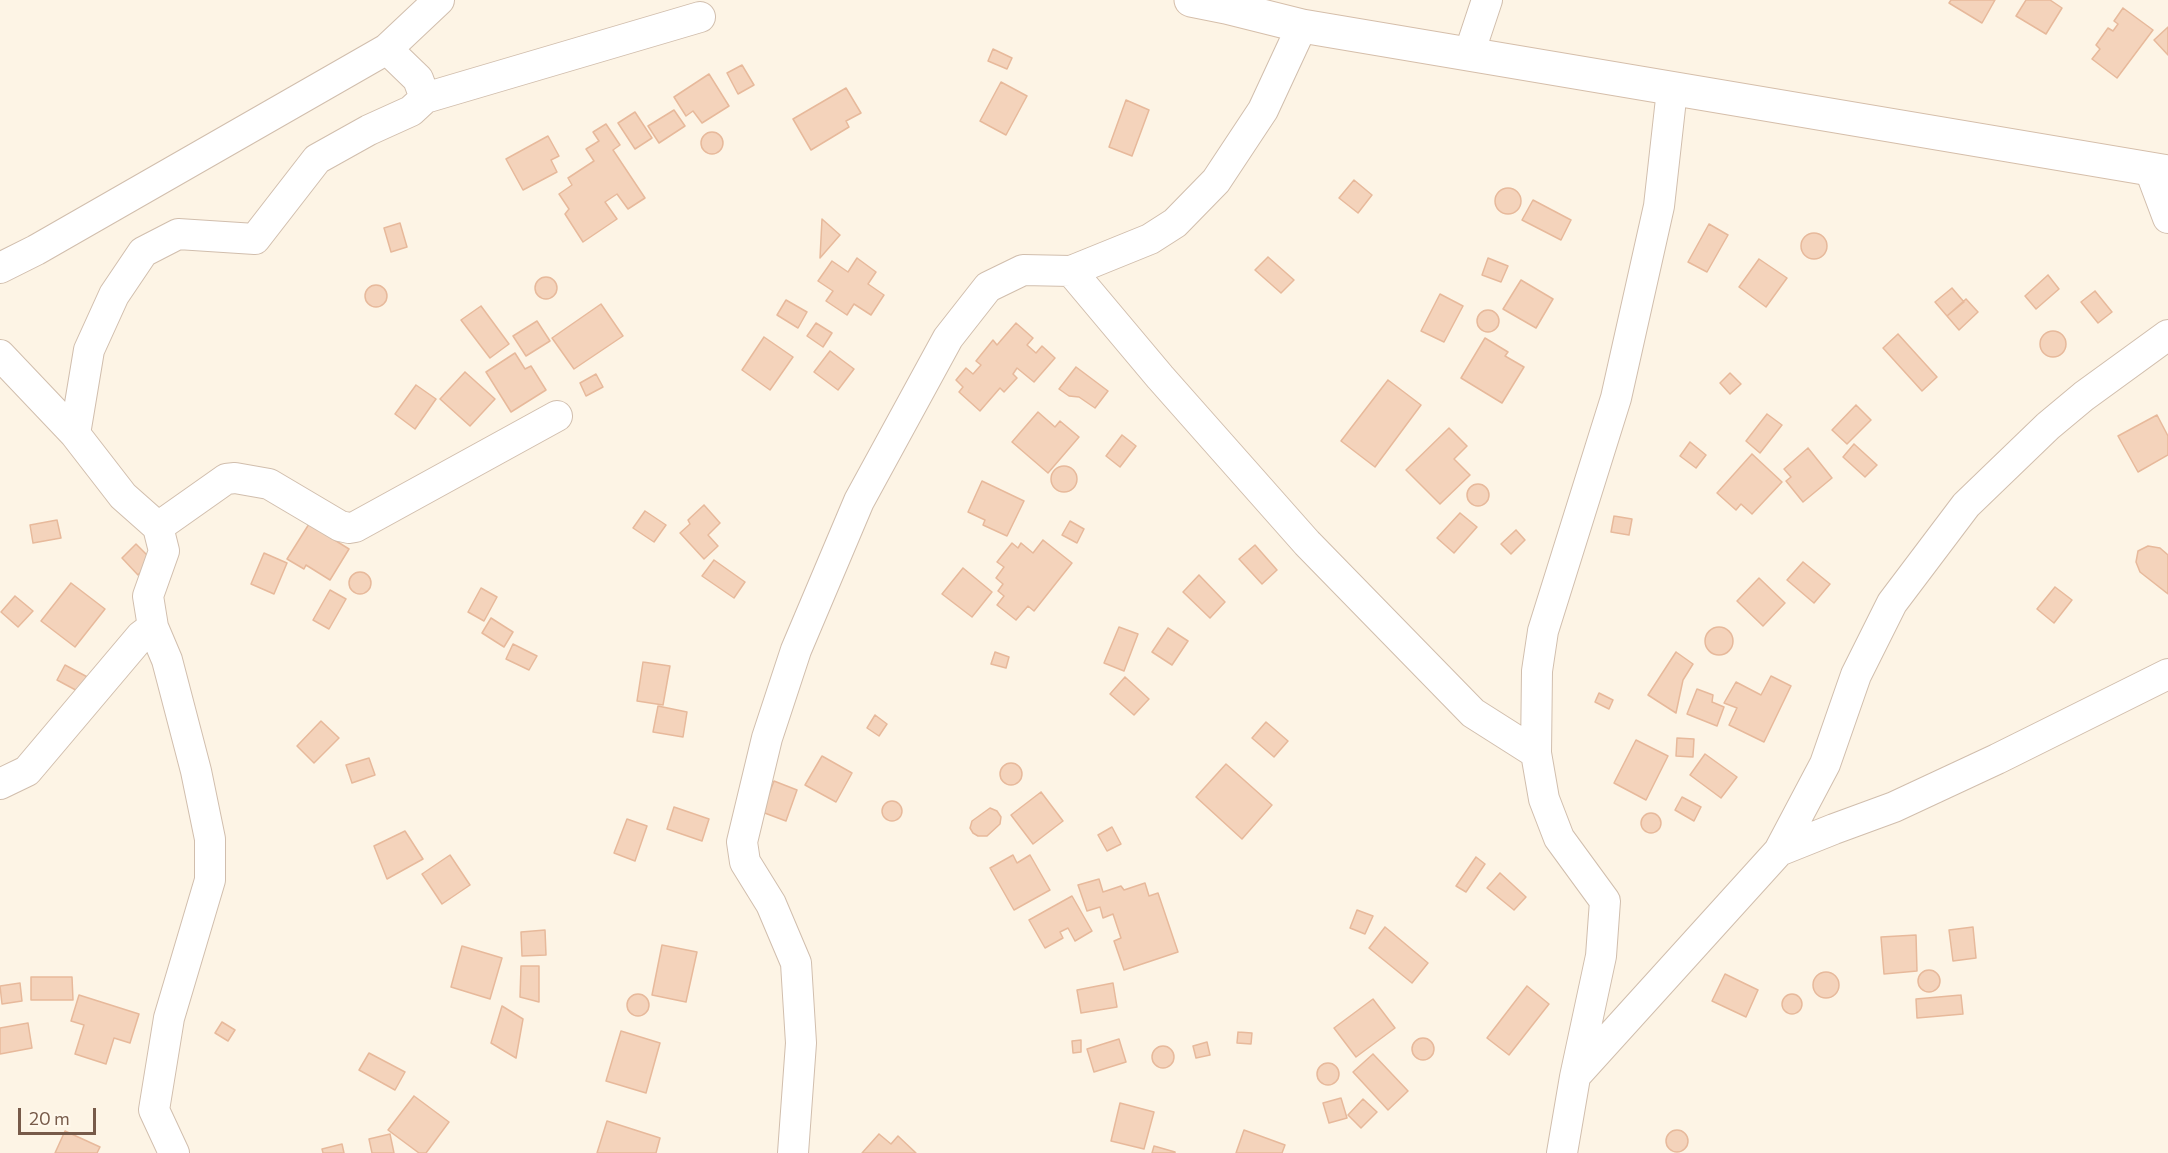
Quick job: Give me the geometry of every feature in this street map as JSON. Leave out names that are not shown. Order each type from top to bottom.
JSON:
[{"type":"street","points":[[0,268],[36,250],[387,49],[439,0]]},
{"type":"street","points":[[1191,0],[1226,6],[1302,26],[2159,171],[2168,218]]},
{"type":"street","points":[[1469,54],[1487,0]]},
{"type":"street","points":[[75,434],[89,350],[114,295],[143,252],[178,234],[255,239],[317,159],[369,130],[411,111],[425,98],[700,16]]},
{"type":"street","points":[[793,1153],[801,1043],[796,963],[771,904],[745,862],[742,842],[767,738],[796,650],[859,501],[948,338],[988,287],[1023,270],[1071,271],[1150,239],[1175,223],[1216,181],[1263,110],[1302,26]]},
{"type":"street","points":[[387,49],[418,79],[425,98]]},
{"type":"street","points":[[1562,1153],[1600,956],[1605,901],[1559,838],[1544,799],[1536,753],[1537,671],[1543,631],[1616,398],[1659,206],[1672,90]]},
{"type":"street","points":[[1071,271],[1160,377],[1315,551],[1473,713],[1536,753]]},
{"type":"street","points":[[1575,1077],[1779,851],[1825,764],[1856,675],[1892,603],[1966,505],[2048,426],[2084,396],[2168,335]]},
{"type":"street","points":[[0,355],[75,434],[123,496],[158,527],[164,551],[148,596],[153,627],[167,660],[196,771],[210,839],[210,880],[169,1018],[154,1110],[174,1153]]},
{"type":"street","points":[[158,527],[226,479],[236,478],[268,484],[340,526],[355,527],[557,416]]},
{"type":"street","points":[[0,784],[27,771],[141,636],[153,627]]},
{"type":"street","points":[[1779,851],[1894,807],[2008,754],[2168,674]]},
{"type":"building","points":[[1951,0],[1995,0],[1982,23],[1949,3]]},
{"type":"building","points":[[2026,0],[2050,0],[2062,8],[2046,34],[2016,16]]},
{"type":"building","points":[[2123,8],[2153,30],[2117,78],[2092,59],[2100,49],[2096,45],[2108,28],[2113,31],[2118,24],[2114,21]]},
{"type":"building","points":[[2168,27],[2168,55],[2154,40]]},
{"type":"building","points":[[993,49],[1012,58],[1007,69],[988,61]]},
{"type":"building","points":[[742,65],[754,85],[738,94],[727,73]]},
{"type":"building","points":[[709,74],[729,106],[702,123],[693,111],[686,116],[674,97]]},
{"type":"building","points":[[1001,82],[1027,96],[1006,135],[980,121]]},
{"type":"building","points":[[846,88],[861,113],[846,121],[849,127],[811,150],[793,119]]},
{"type":"building","points":[[1126,100],[1149,110],[1132,156],[1109,147]]},
{"type":"building","points":[[674,110],[685,126],[659,143],[648,126]]},
{"type":"building","points":[[635,112],[652,138],[635,149],[618,123]]},
{"type":"building","points":[[606,124],[620,145],[613,150],[645,198],[628,209],[617,194],[605,202],[617,219],[583,242],[565,214],[569,209],[559,194],[572,185],[568,178],[594,161],[586,149],[599,141],[593,132]]},
{"type":"building","points":[[712,132],[720,135],[723,143],[720,151],[712,154],[704,151],[701,143],[704,135]]},
{"type":"building","points":[[548,136],[559,156],[551,160],[557,172],[523,190],[506,159]]},
{"type":"building","points":[[1354,180],[1372,195],[1358,213],[1339,198]]},
{"type":"building","points":[[1508,188],[1517,192],[1521,201],[1517,210],[1508,214],[1499,210],[1495,201],[1499,192]]},
{"type":"building","points":[[1533,200],[1571,220],[1561,240],[1522,220]]},
{"type":"building","points":[[822,219],[840,235],[820,258]]},
{"type":"building","points":[[400,223],[407,247],[391,252],[384,228]]},
{"type":"building","points":[[1709,224],[1728,235],[1707,272],[1688,262]]},
{"type":"building","points":[[1814,233],[1823,237],[1827,246],[1823,255],[1814,259],[1805,255],[1801,246],[1805,237]]},
{"type":"building","points":[[1268,257],[1294,280],[1281,293],[1255,270]]},
{"type":"building","points":[[857,258],[876,272],[868,284],[884,295],[871,315],[854,304],[847,315],[826,301],[833,291],[818,281],[832,261],[848,272]]},
{"type":"building","points":[[1488,258],[1508,266],[1501,282],[1482,275]]},
{"type":"building","points":[[1759,259],[1787,278],[1766,307],[1739,287]]},
{"type":"building","points":[[2048,275],[2059,289],[2036,309],[2025,296]]},
{"type":"building","points":[[546,277],[554,280],[557,288],[554,296],[546,299],[538,296],[535,288],[538,280]]},
{"type":"building","points":[[1521,280],[1553,299],[1536,328],[1503,309]]},
{"type":"building","points":[[376,285],[384,288],[387,296],[384,304],[376,307],[368,304],[365,296],[368,288]]},
{"type":"building","points":[[1952,288],[1964,302],[1947,316],[1935,302]]},
{"type":"building","points":[[2095,291],[2112,312],[2098,323],[2081,302]]},
{"type":"building","points":[[1440,294],[1463,306],[1444,342],[1421,331]]},
{"type":"building","points":[[1966,299],[1978,312],[1959,330],[1947,316]]},
{"type":"building","points":[[786,300],[807,312],[798,328],[777,315]]},
{"type":"building","points":[[601,304],[623,336],[574,369],[552,338]]},
{"type":"building","points":[[481,306],[509,344],[490,358],[461,320]]},
{"type":"building","points":[[1488,310],[1496,313],[1499,321],[1496,329],[1488,332],[1480,329],[1477,321],[1480,313]]},
{"type":"building","points":[[537,321],[550,341],[526,356],[513,336]]},
{"type":"building","points":[[816,323],[832,333],[823,347],[807,336]]},
{"type":"building","points":[[1016,323],[1033,338],[1027,345],[1036,353],[1042,346],[1055,358],[1034,382],[1017,368],[1013,374],[1017,378],[1004,392],[1000,388],[980,411],[959,392],[963,387],[956,380],[966,368],[973,374],[981,365],[976,361],[993,340],[997,345]]},
{"type":"building","points":[[2053,331],[2062,335],[2066,344],[2062,353],[2053,357],[2044,353],[2040,344],[2044,335]]},
{"type":"building","points":[[1898,334],[1937,377],[1922,391],[1883,348]]},
{"type":"building","points":[[764,337],[793,357],[770,390],[742,370]]},
{"type":"building","points":[[1485,338],[1508,352],[1505,356],[1524,367],[1502,403],[1461,378]]},
{"type":"building","points":[[830,351],[854,369],[838,390],[814,372]]},
{"type":"building","points":[[515,353],[525,369],[531,366],[546,390],[511,412],[486,372]]},
{"type":"building","points":[[1076,367],[1108,391],[1095,408],[1079,397],[1069,396],[1059,389]]},
{"type":"building","points":[[465,372],[495,399],[470,426],[440,399]]},
{"type":"building","points":[[1730,373],[1741,384],[1730,394],[1720,383]]},
{"type":"building","points":[[596,374],[603,387],[586,396],[580,383]]},
{"type":"building","points":[[1388,380],[1421,405],[1375,467],[1341,441]]},
{"type":"building","points":[[416,385],[436,399],[415,429],[395,414]]},
{"type":"building","points":[[1856,405],[1871,420],[1847,444],[1832,430]]},
{"type":"building","points":[[1038,412],[1055,427],[1060,421],[1079,437],[1048,473],[1012,442]]},
{"type":"building","points":[[1767,414],[1782,425],[1760,453],[1746,441]]},
{"type":"building","points":[[2157,415],[2168,436],[2168,455],[2138,472],[2118,436]]},
{"type":"building","points":[[1449,428],[1467,446],[1454,459],[1470,475],[1440,504],[1406,470]]},
{"type":"building","points":[[1122,435],[1136,446],[1120,467],[1106,456]]},
{"type":"building","points":[[1690,442],[1706,455],[1696,468],[1680,456]]},
{"type":"building","points":[[1854,444],[1877,465],[1865,477],[1843,457]]},
{"type":"building","points":[[1808,448],[1832,478],[1803,502],[1786,481],[1791,477],[1784,469]]},
{"type":"building","points":[[1752,454],[1782,482],[1752,514],[1741,504],[1736,510],[1717,493]]},
{"type":"building","points":[[1064,466],[1073,470],[1077,479],[1073,488],[1064,492],[1055,488],[1051,479],[1055,470]]},
{"type":"building","points":[[982,481],[1024,501],[1007,536],[983,525],[985,520],[968,512]]},
{"type":"building","points":[[1478,484],[1486,487],[1489,495],[1486,503],[1478,506],[1470,503],[1467,495],[1470,487]]},
{"type":"building","points":[[704,505],[720,523],[708,535],[718,546],[704,559],[680,533],[690,524],[688,520]]},
{"type":"building","points":[[645,511],[666,525],[654,542],[633,528]]},
{"type":"building","points":[[1460,513],[1477,527],[1454,553],[1437,538]]},
{"type":"building","points":[[1614,516],[1632,519],[1629,535],[1611,532]]},
{"type":"building","points":[[57,520],[61,538],[33,543],[30,525]]},
{"type":"building","points":[[1070,521],[1084,529],[1077,543],[1062,535]]},
{"type":"building","points":[[309,524],[349,549],[330,580],[306,565],[304,569],[287,559]]},
{"type":"building","points":[[1516,530],[1525,540],[1511,554],[1501,544]]},
{"type":"building","points":[[1043,540],[1072,563],[1034,611],[1028,606],[1016,620],[997,605],[1004,596],[998,591],[1003,584],[996,578],[1004,567],[997,562],[1012,543],[1018,548],[1021,543],[1033,553]]},
{"type":"building","points":[[136,544],[152,560],[138,575],[122,558]]},
{"type":"building","points":[[1255,545],[1277,570],[1262,584],[1239,559]]},
{"type":"building","points":[[2148,546],[2160,548],[2168,555],[2168,594],[2140,572],[2136,562],[2138,551]]},
{"type":"building","points":[[264,553],[287,563],[274,594],[251,584]]},
{"type":"building","points":[[714,560],[745,582],[734,598],[702,576]]},
{"type":"building","points":[[1803,562],[1830,584],[1814,603],[1787,580]]},
{"type":"building","points":[[963,568],[992,592],[972,617],[942,594]]},
{"type":"building","points":[[360,572],[368,575],[371,583],[368,591],[360,594],[352,591],[349,583],[352,575]]},
{"type":"building","points":[[1199,575],[1225,602],[1210,618],[1183,592]]},
{"type":"building","points":[[1759,578],[1785,603],[1763,626],[1737,601]]},
{"type":"building","points":[[71,583],[105,609],[75,647],[41,621]]},
{"type":"building","points":[[2055,587],[2072,600],[2054,623],[2037,609]]},
{"type":"building","points":[[481,588],[497,597],[484,621],[468,612]]},
{"type":"building","points":[[330,590],[346,599],[329,629],[313,620]]},
{"type":"building","points":[[15,596],[33,611],[18,627],[1,612]]},
{"type":"building","points":[[491,618],[513,632],[504,647],[482,633]]},
{"type":"building","points":[[1119,627],[1138,634],[1124,671],[1104,663]]},
{"type":"building","points":[[1719,627],[1729,631],[1733,641],[1729,651],[1719,655],[1709,651],[1705,641],[1709,631]]},
{"type":"building","points":[[1168,628],[1188,641],[1172,665],[1152,652]]},
{"type":"building","points":[[513,644],[537,656],[529,670],[506,659]]},
{"type":"building","points":[[995,652],[1009,657],[1006,668],[991,664]]},
{"type":"building","points":[[1676,652],[1693,664],[1683,680],[1676,713],[1648,695]]},
{"type":"building","points":[[643,662],[670,666],[663,705],[637,701]]},
{"type":"building","points":[[65,665],[93,680],[85,695],[57,680]]},
{"type":"building","points":[[1771,676],[1791,686],[1764,742],[1729,725],[1737,708],[1724,703],[1736,682],[1761,695]]},
{"type":"building","points":[[1125,677],[1149,699],[1134,715],[1110,694]]},
{"type":"building","points":[[1697,689],[1713,695],[1712,702],[1724,707],[1717,726],[1687,714]]},
{"type":"building","points":[[1599,693],[1613,700],[1609,709],[1595,702]]},
{"type":"building","points":[[658,706],[687,712],[683,737],[653,732]]},
{"type":"building","points":[[875,715],[887,724],[879,736],[867,728]]},
{"type":"building","points":[[321,721],[339,738],[314,763],[297,746]]},
{"type":"building","points":[[1266,722],[1288,741],[1274,757],[1252,738]]},
{"type":"building","points":[[1677,738],[1694,739],[1693,757],[1676,756]]},
{"type":"building","points":[[1636,740],[1668,756],[1646,800],[1614,783]]},
{"type":"building","points":[[1705,754],[1737,777],[1721,798],[1690,775]]},
{"type":"building","points":[[822,756],[852,773],[836,802],[805,785]]},
{"type":"building","points":[[369,758],[375,775],[352,783],[346,765]]},
{"type":"building","points":[[1011,763],[1019,766],[1022,774],[1019,782],[1011,785],[1003,782],[1000,774],[1003,766]]},
{"type":"building","points":[[1226,764],[1272,805],[1242,839],[1196,797]]},
{"type":"building","points":[[774,781],[797,790],[786,821],[762,812]]},
{"type":"building","points":[[1041,792],[1063,821],[1033,844],[1011,815]]},
{"type":"building","points":[[1682,797],[1701,807],[1694,821],[1675,810]]},
{"type":"building","points":[[888,801],[896,801],[902,807],[902,815],[896,821],[888,821],[882,815],[882,807]]},
{"type":"building","points":[[674,807],[709,819],[702,841],[667,829]]},
{"type":"building","points":[[990,808],[997,811],[1001,817],[1000,824],[987,836],[978,836],[970,828],[972,821]]},
{"type":"building","points":[[1647,813],[1655,813],[1661,819],[1661,827],[1655,833],[1647,833],[1641,827],[1641,819]]},
{"type":"building","points":[[627,819],[647,826],[635,861],[614,853]]},
{"type":"building","points":[[1112,827],[1121,844],[1107,851],[1098,835]]},
{"type":"building","points":[[405,831],[423,859],[387,879],[374,846]]},
{"type":"building","points":[[450,855],[470,885],[442,904],[422,874]]},
{"type":"building","points":[[1013,855],[1017,863],[1030,855],[1050,890],[1014,910],[990,868]]},
{"type":"building","points":[[1476,857],[1485,864],[1466,892],[1456,886]]},
{"type":"building","points":[[1500,873],[1526,897],[1514,910],[1487,888]]},
{"type":"building","points":[[1099,879],[1103,892],[1121,886],[1124,890],[1145,883],[1149,896],[1158,893],[1178,952],[1124,970],[1114,941],[1121,938],[1113,914],[1103,918],[1100,907],[1087,911],[1078,885]]},
{"type":"building","points":[[1072,896],[1092,931],[1075,941],[1068,928],[1060,932],[1063,938],[1045,948],[1029,920]]},
{"type":"building","points":[[1357,910],[1373,916],[1365,934],[1350,928]]},
{"type":"building","points":[[1385,927],[1428,963],[1412,983],[1369,948]]},
{"type":"building","points":[[1973,927],[1976,958],[1953,961],[1949,930]]},
{"type":"building","points":[[545,930],[546,955],[522,956],[521,932]]},
{"type":"building","points":[[1916,935],[1917,971],[1884,974],[1881,937]]},
{"type":"building","points":[[662,945],[697,952],[686,1002],[652,995]]},
{"type":"building","points":[[462,946],[502,958],[490,999],[451,987]]},
{"type":"building","points":[[521,966],[539,966],[539,1002],[520,997]]},
{"type":"building","points":[[1929,970],[1937,973],[1940,981],[1937,989],[1929,992],[1921,989],[1918,981],[1921,973]]},
{"type":"building","points":[[1826,972],[1835,976],[1839,985],[1835,994],[1826,998],[1817,994],[1813,985],[1817,976]]},
{"type":"building","points":[[1725,974],[1758,990],[1746,1017],[1712,1001]]},
{"type":"building","points":[[31,977],[72,977],[73,1000],[31,1000]]},
{"type":"building","points":[[20,983],[22,1001],[2,1004],[0,986]]},
{"type":"building","points":[[1113,983],[1117,1007],[1081,1013],[1077,990]]},
{"type":"building","points":[[1527,986],[1549,1004],[1509,1055],[1487,1038]]},
{"type":"building","points":[[638,994],[646,997],[649,1005],[646,1013],[638,1016],[630,1013],[627,1005],[630,997]]},
{"type":"building","points":[[1792,994],[1799,997],[1802,1004],[1799,1011],[1792,1014],[1785,1011],[1782,1004],[1785,997]]},
{"type":"building","points":[[79,995],[139,1014],[130,1043],[114,1038],[106,1064],[75,1054],[84,1025],[71,1021]]},
{"type":"building","points":[[1961,995],[1963,1014],[1917,1018],[1916,999]]},
{"type":"building","points":[[1373,999],[1395,1028],[1356,1057],[1334,1028]]},
{"type":"building","points":[[502,1006],[523,1019],[516,1058],[491,1043]]},
{"type":"building","points":[[222,1022],[235,1030],[228,1041],[215,1033]]},
{"type":"building","points":[[28,1023],[32,1048],[0,1054],[0,1028]]},
{"type":"building","points":[[621,1031],[660,1043],[646,1093],[606,1081]]},
{"type":"building","points":[[1238,1032],[1252,1033],[1251,1044],[1237,1043]]},
{"type":"building","points":[[1423,1038],[1431,1041],[1434,1049],[1431,1057],[1423,1060],[1415,1057],[1412,1049],[1415,1041]]},
{"type":"building","points":[[1119,1039],[1126,1062],[1094,1072],[1087,1049]]},
{"type":"building","points":[[1081,1040],[1081,1052],[1073,1053],[1072,1041]]},
{"type":"building","points":[[1207,1042],[1210,1055],[1196,1058],[1193,1046]]},
{"type":"building","points":[[1163,1046],[1171,1049],[1174,1057],[1171,1065],[1163,1068],[1155,1065],[1152,1057],[1155,1049]]},
{"type":"building","points":[[369,1053],[405,1072],[395,1090],[359,1070]]},
{"type":"building","points":[[1373,1054],[1408,1091],[1388,1110],[1353,1072]]},
{"type":"building","points":[[1328,1063],[1336,1066],[1339,1074],[1336,1082],[1328,1085],[1320,1082],[1317,1074],[1320,1066]]},
{"type":"building","points":[[414,1096],[449,1122],[426,1153],[419,1153],[388,1130]]},
{"type":"building","points":[[1341,1098],[1347,1118],[1329,1123],[1323,1103]]},
{"type":"building","points":[[1363,1099],[1377,1112],[1361,1128],[1348,1115]]},
{"type":"building","points":[[1120,1103],[1154,1112],[1144,1149],[1111,1141]]},
{"type":"building","points":[[607,1121],[660,1138],[656,1153],[597,1153]]},
{"type":"building","points":[[1244,1130],[1285,1145],[1282,1153],[1236,1153]]},
{"type":"building","points":[[1677,1130],[1685,1133],[1688,1141],[1685,1149],[1677,1152],[1669,1149],[1666,1141],[1669,1133]]},
{"type":"building","points":[[65,1131],[100,1147],[97,1153],[55,1153]]},
{"type":"building","points":[[390,1134],[394,1153],[372,1153],[369,1139]]},
{"type":"building","points":[[879,1134],[891,1144],[898,1136],[916,1153],[862,1153]]},
{"type":"building","points":[[342,1144],[344,1153],[323,1153],[322,1149]]},
{"type":"building","points":[[1154,1146],[1175,1152],[1175,1153],[1152,1153]]}]
